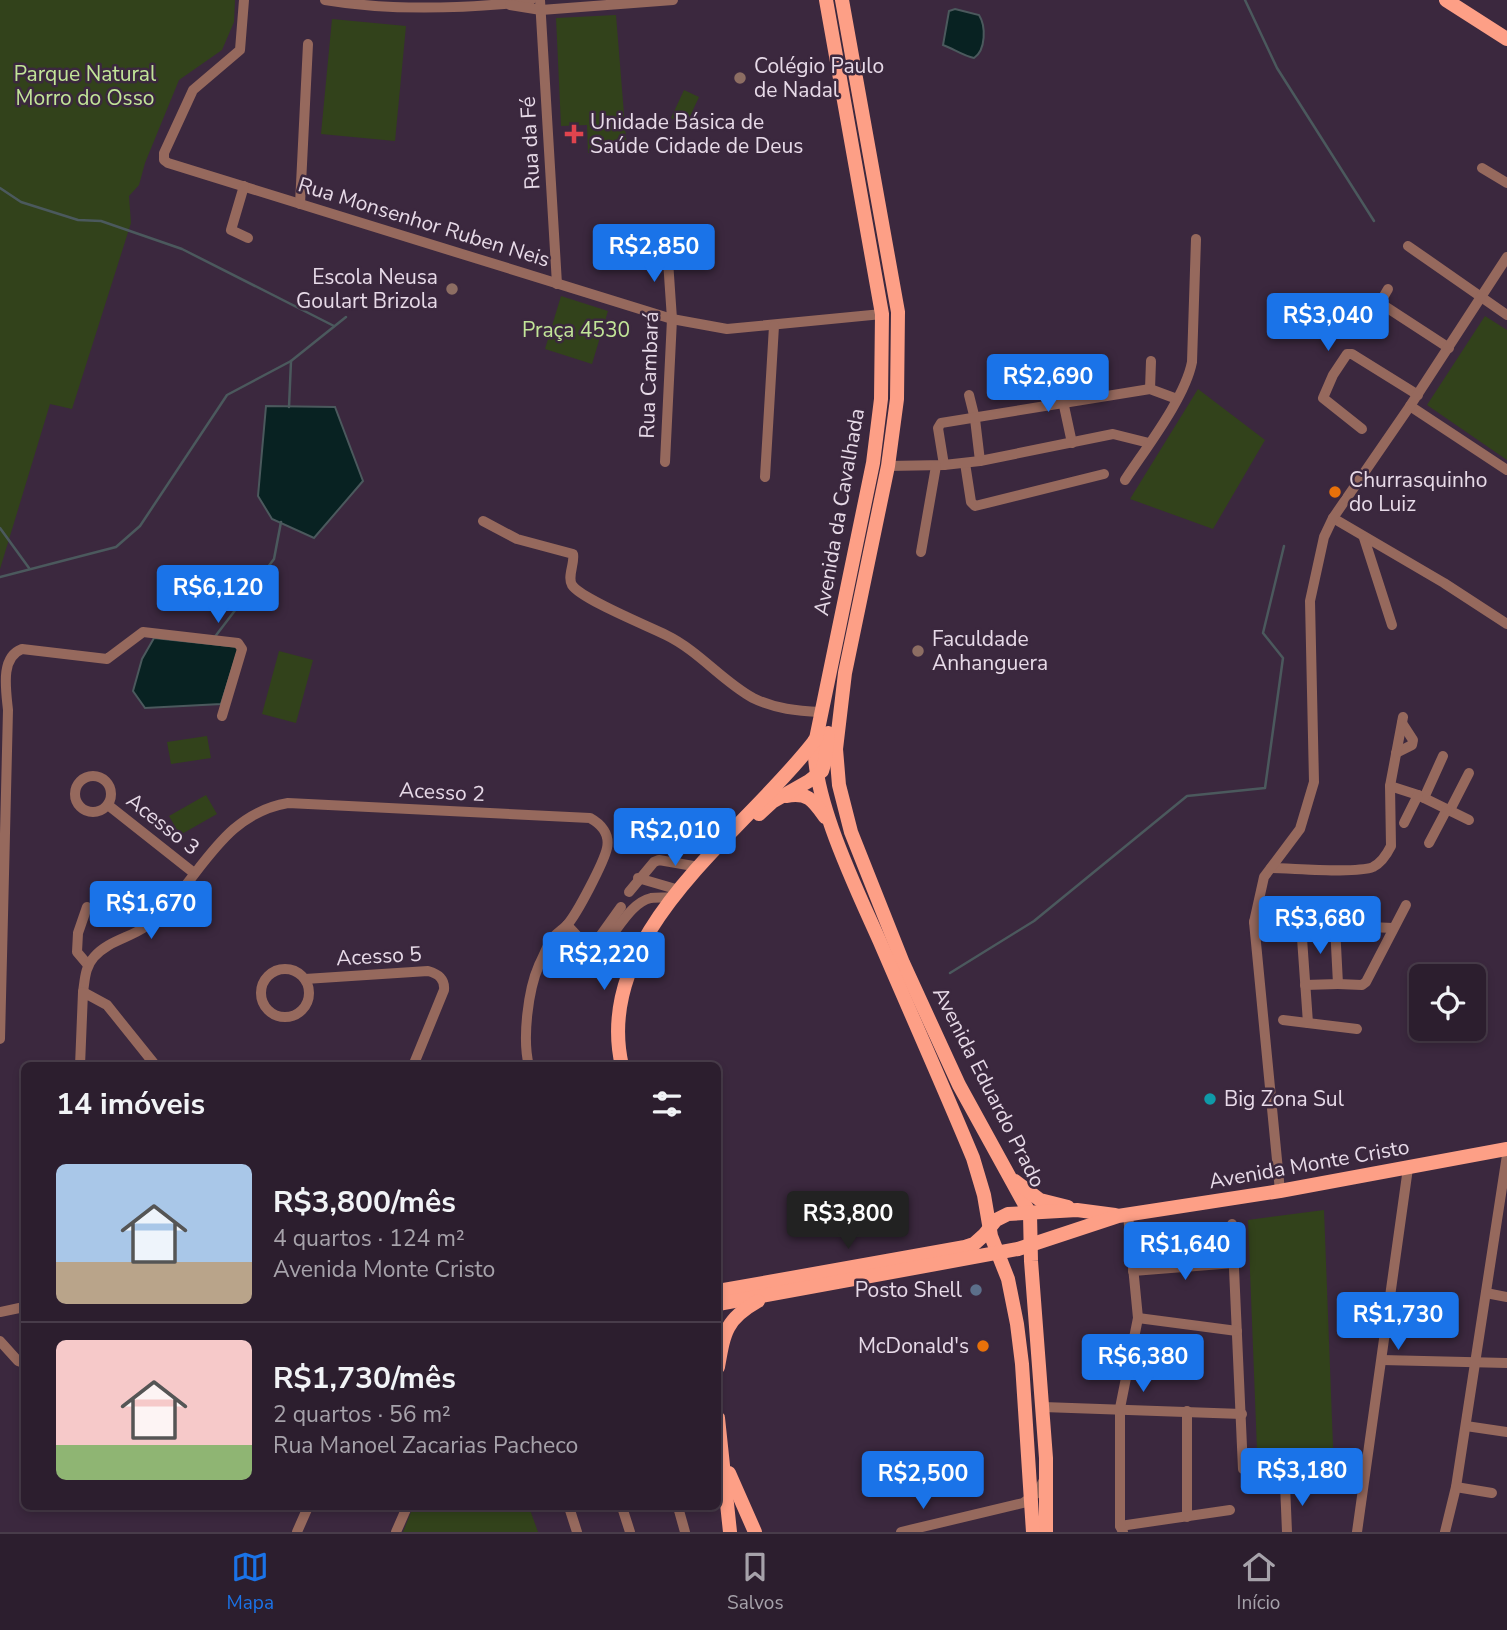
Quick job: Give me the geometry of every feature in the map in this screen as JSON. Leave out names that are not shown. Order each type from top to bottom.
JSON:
[{"type":"main road","name":"Avenida da Cavalhada","points":[[622,1062],[618,1034],[622,988],[632,961],[650,929],[676,893],[791,770],[816,738],[862,521],[881,399],[882,314],[826,0]]},
{"type":"main road","name":"Avenida da Cavalhada","points":[[842,0],[898,312],[897,399],[888,466],[845,673]]},
{"type":"main road","points":[[1446,0],[1507,39]]},
{"type":"main road","points":[[862,521],[858,563],[865,576]]},
{"type":"main road","points":[[845,601],[854,606],[850,653]]},
{"type":"main road","points":[[818,776],[825,761],[829,726],[845,673]]},
{"type":"main road","name":"Avenida Eduardo Prado","points":[[845,673],[836,748],[839,785],[850,832],[903,963],[959,1085],[1030,1214],[1047,1472],[1046,1532]]},
{"type":"main road","name":"Avenida Eduardo Prado","points":[[816,738],[814,754],[818,776],[833,828],[973,1158],[984,1195],[991,1236],[1008,1279],[1021,1354],[1033,1532]]},
{"type":"main road","name":"Avenida da Cavalhada","points":[[732,833],[772,802],[818,776]]},
{"type":"main road","points":[[781,797],[799,794],[813,800],[833,828]]},
{"type":"main road","name":"Avenida Monte Cristo","points":[[721,1304],[1018,1249],[1123,1215],[1280,1191],[1507,1149]]},
{"type":"main road","points":[[1012,1178],[1040,1200],[1077,1210]]},
{"type":"main road","name":"Avenida Monte Cristo","points":[[721,1290],[965,1247],[974,1244],[990,1226],[1008,1214],[1077,1210],[1123,1215]]},
{"type":"main road","points":[[721,1350],[730,1321],[740,1311],[765,1297]]},
{"type":"main road","points":[[721,1440],[730,1532]]},
{"type":"main road","points":[[724,1462],[755,1532]]},
{"type":"street","name":"Rua Monsenhor Ruben Neis","points":[[244,0],[240,50],[193,90],[164,153],[164,160],[172,165],[672,319],[727,329],[882,314]]},
{"type":"street","points":[[325,0],[366,7],[673,0]]},
{"type":"street","points":[[508,4],[531,0]]},
{"type":"street","name":"Rua da Fé","points":[[541,5],[557,284]]},
{"type":"street","points":[[300,204],[308,44]]},
{"type":"street","points":[[1482,168],[1507,183]]},
{"type":"street","points":[[244,186],[231,230],[248,238]]},
{"type":"street","points":[[1125,480],[1189,377],[1192,362],[1196,239]]},
{"type":"street","name":"Rua Cambará","points":[[666,462],[672,319],[667,246]]},
{"type":"street","points":[[1408,246],[1507,315]]},
{"type":"street","points":[[1280,1191],[1254,922],[1264,877],[1300,829],[1314,782],[1310,601],[1324,537],[1333,518],[1418,395],[1507,257]]},
{"type":"street","points":[[1388,289],[1381,301],[1383,305],[1449,348]]},
{"type":"street","points":[[765,477],[774,326]]},
{"type":"street","points":[[1362,429],[1322,398],[1347,354],[1352,354],[1418,395]]},
{"type":"street","points":[[1150,389],[1151,361]]},
{"type":"street","points":[[1059,378],[1062,405],[1072,443]]},
{"type":"street","points":[[921,552],[940,466],[939,424],[1150,389],[1177,399]]},
{"type":"street","points":[[969,395],[980,461]]},
{"type":"street","points":[[1410,406],[1507,470]]},
{"type":"street","points":[[888,466],[940,466],[980,461],[1115,434],[1149,443]]},
{"type":"street","points":[[965,463],[971,502],[975,506],[1104,474]]},
{"type":"street","points":[[1333,518],[1444,583],[1507,624]]},
{"type":"street","points":[[483,521],[517,539],[573,554],[571,580],[575,588],[597,602],[669,636],[752,698],[793,711],[821,712]]},
{"type":"street","points":[[1364,537],[1392,625]]},
{"type":"street","points":[[0,1039],[8,710],[4,668],[9,656],[22,649],[107,659],[144,632],[242,645],[222,716]]},
{"type":"street","points":[[1271,868],[1354,870],[1373,867],[1387,855],[1391,846],[1390,786],[1402,720]]},
{"type":"street","points":[[1404,823],[1443,756]]},
{"type":"street","points":[[1429,843],[1469,774]]},
{"type":"street","points":[[1390,786],[1421,796],[1469,820]]},
{"type":"street","name":"Acesso 2","points":[[88,965],[96,954],[117,939],[143,928],[165,909],[218,843],[253,814],[271,806],[288,803],[590,818],[598,822],[604,831],[607,849],[577,911],[552,939]]},
{"type":"street","name":"Acesso 3","points":[[108,805],[194,873]]},
{"type":"street","points":[[629,892],[649,865],[659,860],[699,867]]},
{"type":"street","points":[[638,878],[676,893]]},
{"type":"street","points":[[528,1062],[528,1014],[538,968],[552,939],[584,950],[597,950],[609,939],[620,921],[643,902],[676,893]]},
{"type":"street","points":[[1305,985],[1362,985],[1366,982],[1406,905]]},
{"type":"street","points":[[80,1062],[83,992],[88,965],[77,952],[78,933],[88,907]]},
{"type":"street","points":[[567,925],[581,940],[596,942],[621,907]]},
{"type":"street","points":[[1254,922],[1393,929]]},
{"type":"street","points":[[1301,924],[1308,1023]]},
{"type":"street","points":[[1335,926],[1338,984]]},
{"type":"street","points":[[279,969],[294,970],[305,979],[309,996],[307,1004],[295,1015],[278,1016],[264,1006],[261,998],[262,984],[272,972],[279,969]]},
{"type":"street","name":"Acesso 5","points":[[305,979],[428,971],[436,973],[442,978],[444,990],[415,1062]]},
{"type":"street","points":[[83,992],[107,1005],[153,1062]]},
{"type":"street","points":[[1283,1020],[1357,1029]]},
{"type":"street","points":[[1446,1532],[1456,1488],[1507,1155]]},
{"type":"street","points":[[1357,1532],[1408,1168]]},
{"type":"street","points":[[1123,1215],[1138,1318],[1120,1409],[1121,1529],[1230,1510]]},
{"type":"street","points":[[1232,1224],[1243,1469]]},
{"type":"street","points":[[1133,1270],[1234,1263]]},
{"type":"street","points":[[1486,1293],[1507,1297]]},
{"type":"street","points":[[0,1312],[21,1308]]},
{"type":"street","points":[[1138,1318],[1237,1331]]},
{"type":"street","points":[[0,1341],[21,1362]]},
{"type":"street","points":[[1381,1360],[1507,1363]]},
{"type":"street","points":[[1043,1408],[1241,1414]]},
{"type":"street","points":[[1187,1411],[1187,1517]]},
{"type":"street","points":[[1465,1426],[1507,1432]]},
{"type":"street","points":[[901,1532],[1023,1503],[1032,1498],[1040,1488],[1047,1472]]},
{"type":"street","points":[[1285,1484],[1287,1532]]},
{"type":"street","points":[[1456,1488],[1492,1493]]},
{"type":"street","points":[[297,1532],[307,1510]]},
{"type":"street","points":[[396,1532],[406,1510]]},
{"type":"street","points":[[570,1510],[577,1532]]},
{"type":"street","points":[[623,1510],[630,1532]]},
{"type":"street","points":[[679,1510],[685,1532]]},
{"type":"green space","name":"Parque Natural Morro do Osso","points":[[0,0],[235,0],[234,22],[222,50],[179,80],[145,163],[139,185],[129,196],[131,223],[72,409],[50,404],[0,569]]},
{"type":"green space","points":[[616,15],[627,151],[588,153],[587,125],[561,126],[556,18]]},
{"type":"green space","points":[[332,19],[406,26],[395,141],[321,134]]},
{"type":"green space","points":[[684,90],[699,97],[686,125],[671,118]]},
{"type":"green space","name":"Praça 4530","points":[[561,296],[608,311],[592,364],[545,349]]},
{"type":"green space","points":[[1485,316],[1507,330],[1507,460],[1427,405]]},
{"type":"green space","points":[[1198,389],[1265,440],[1213,529],[1130,499]]},
{"type":"green space","points":[[279,651],[313,660],[296,723],[262,714]]},
{"type":"green space","points":[[207,736],[211,758],[171,764],[167,742]]},
{"type":"green space","points":[[206,795],[217,814],[180,835],[169,816]]},
{"type":"green space","points":[[1324,1210],[1334,1472],[1258,1475],[1248,1220]]},
{"type":"green space","points":[[412,1510],[530,1510],[538,1532],[403,1532]]},
{"type":"shaded area","points":[[955,9],[979,15],[981,20],[983,44],[974,58],[943,45],[949,11]]},
{"type":"shaded area","points":[[266,406],[335,407],[363,481],[314,538],[272,519],[258,496]]},
{"type":"shaded area","points":[[154,638],[239,647],[221,704],[145,708],[133,691],[142,659]]},
{"type":"waterway","points":[[1245,0],[1277,68],[1374,221]]},
{"type":"waterway","points":[[0,188],[21,202],[78,220],[101,221],[182,249],[334,326]]},
{"type":"waterway","points":[[0,577],[116,547],[140,526],[227,395],[291,361],[346,317]]},
{"type":"waterway","points":[[289,407],[291,361]]},
{"type":"waterway","points":[[214,638],[274,559],[281,522]]},
{"type":"waterway","points":[[0,528],[29,568]]},
{"type":"waterway","points":[[950,973],[1034,921],[1187,796],[1265,788],[1283,658],[1263,633],[1284,546]]},
{"type":"place","name":"Colégio Paulo de Nadal","points":[[740,78]]},
{"type":"place","name":"Unidade Básica de Saúde Cidade de Deus","points":[[574,134]]},
{"type":"place","name":"Escola Neusa Goulart Brizola","points":[[452,289]]},
{"type":"place","name":"Churrasquinho do Luiz","points":[[1335,492]]},
{"type":"place","name":"Faculdade Anhanguera","points":[[918,651]]},
{"type":"place","name":"Big Zona Sul","points":[[1210,1099]]},
{"type":"place","name":"Posto Shell","points":[[976,1290]]},
{"type":"place","name":"McDonald's","points":[[983,1346]]}]
